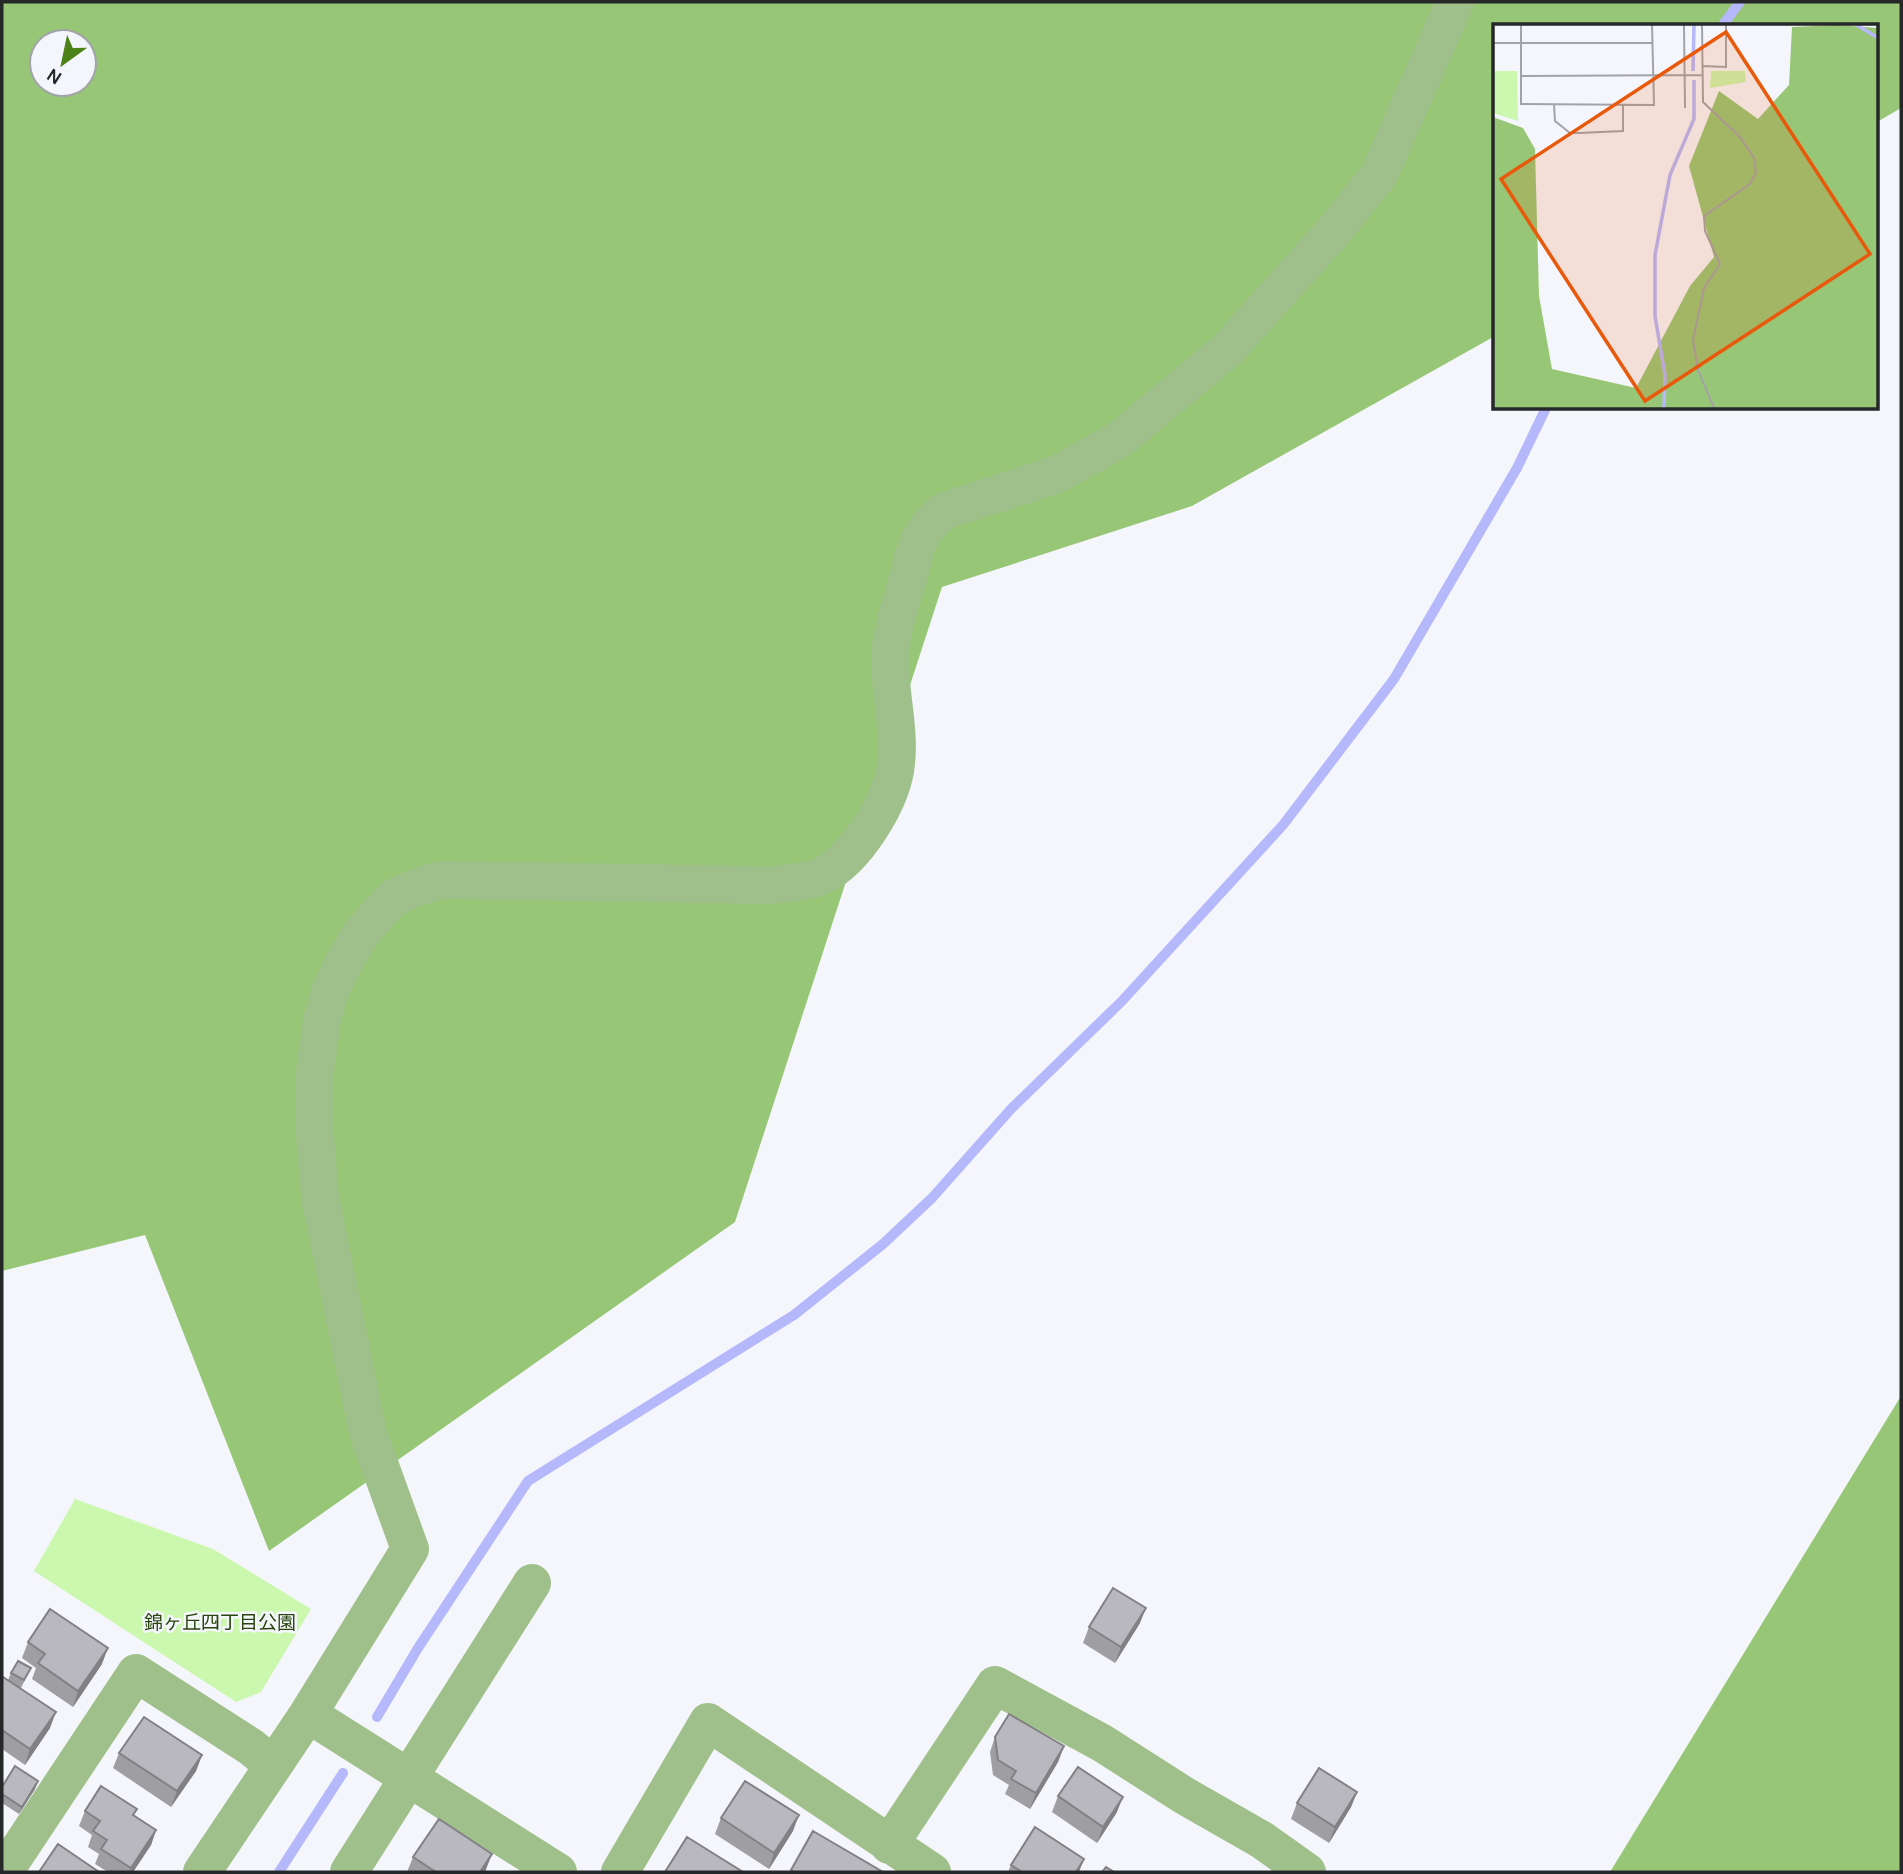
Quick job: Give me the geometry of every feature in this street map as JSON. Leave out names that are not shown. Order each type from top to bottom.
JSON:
[{"type":"street","points":[[202,1872],[308,1714],[410,1549],[368,1433],[319,1185],[315,1135],[315,1070],[322,1020],[329,994],[362,932],[393,898],[441,880],[771,885],[821,877],[840,866],[873,824],[893,780],[897,764],[890,658],[892,635],[918,542],[930,523],[944,511],[1058,474],[1121,439],[1228,349],[1332,233],[1379,175],[1455,2]]},
{"type":"street","points":[[349,1872],[532,1583]]},
{"type":"street","points":[[4,1872],[136,1673],[251,1747],[273,1765]]},
{"type":"street","points":[[889,1845],[995,1685],[1102,1743],[1185,1796],[1262,1840],[1307,1872]]},
{"type":"street","points":[[308,1714],[558,1872]]},
{"type":"street","points":[[620,1872],[708,1722],[932,1872]]},
{"type":"green space","points":[[2,2],[1901,2],[1901,108],[1878,121],[1878,24],[1493,24],[1493,337],[1192,506],[942,587],[735,1222],[269,1551],[145,1235],[2,1271]]},
{"type":"green space","points":[[1901,1396],[1901,1872],[1610,1872]]},
{"type":"green space","name":"錦ヶ丘四丁目公園","points":[[75,1499],[213,1549],[311,1609],[261,1692],[236,1702],[34,1571]]},
{"type":"building","points":[[1113,1588],[1146,1608],[1121,1647],[1089,1627]]},
{"type":"building","points":[[50,1609],[108,1648],[78,1691],[38,1663],[45,1654],[28,1642]]},
{"type":"building","points":[[18,1661],[31,1668],[24,1680],[11,1673]]},
{"type":"building","points":[[3,1677],[56,1712],[30,1749],[2,1730]]},
{"type":"building","points":[[1009,1714],[1064,1746],[1036,1793],[1011,1779],[1016,1771],[998,1760],[995,1737]]},
{"type":"building","points":[[144,1717],[202,1755],[177,1791],[119,1753]]},
{"type":"building","points":[[15,1766],[38,1781],[22,1807],[2,1794],[2,1787]]},
{"type":"building","points":[[1078,1767],[1123,1797],[1103,1827],[1058,1796]]},
{"type":"building","points":[[1319,1768],[1357,1792],[1335,1827],[1297,1803]]},
{"type":"building","points":[[745,1781],[799,1815],[774,1853],[721,1818]]},
{"type":"building","points":[[101,1786],[137,1809],[133,1815],[156,1830],[131,1868],[101,1849],[107,1840],[93,1831],[100,1821],[85,1811]]},
{"type":"building","points":[[439,1819],[492,1854],[480,1872],[436,1872],[413,1857]]},
{"type":"building","points":[[1035,1827],[1084,1859],[1076,1872],[1022,1872],[1011,1865]]},
{"type":"building","points":[[813,1831],[883,1872],[794,1872],[791,1870]]},
{"type":"building","points":[[687,1837],[743,1872],[665,1872]]},
{"type":"building","points":[[58,1844],[99,1872],[39,1872]]},
{"type":"waterway","points":[[1724,24],[1740,2]]},
{"type":"waterway","points":[[377,1717],[418,1648],[528,1481],[794,1315],[883,1244],[932,1198],[1011,1109],[1122,1001],[1283,825],[1394,679],[1517,468],[1545,410]]},
{"type":"waterway","points":[[279,1872],[343,1773]]}]
